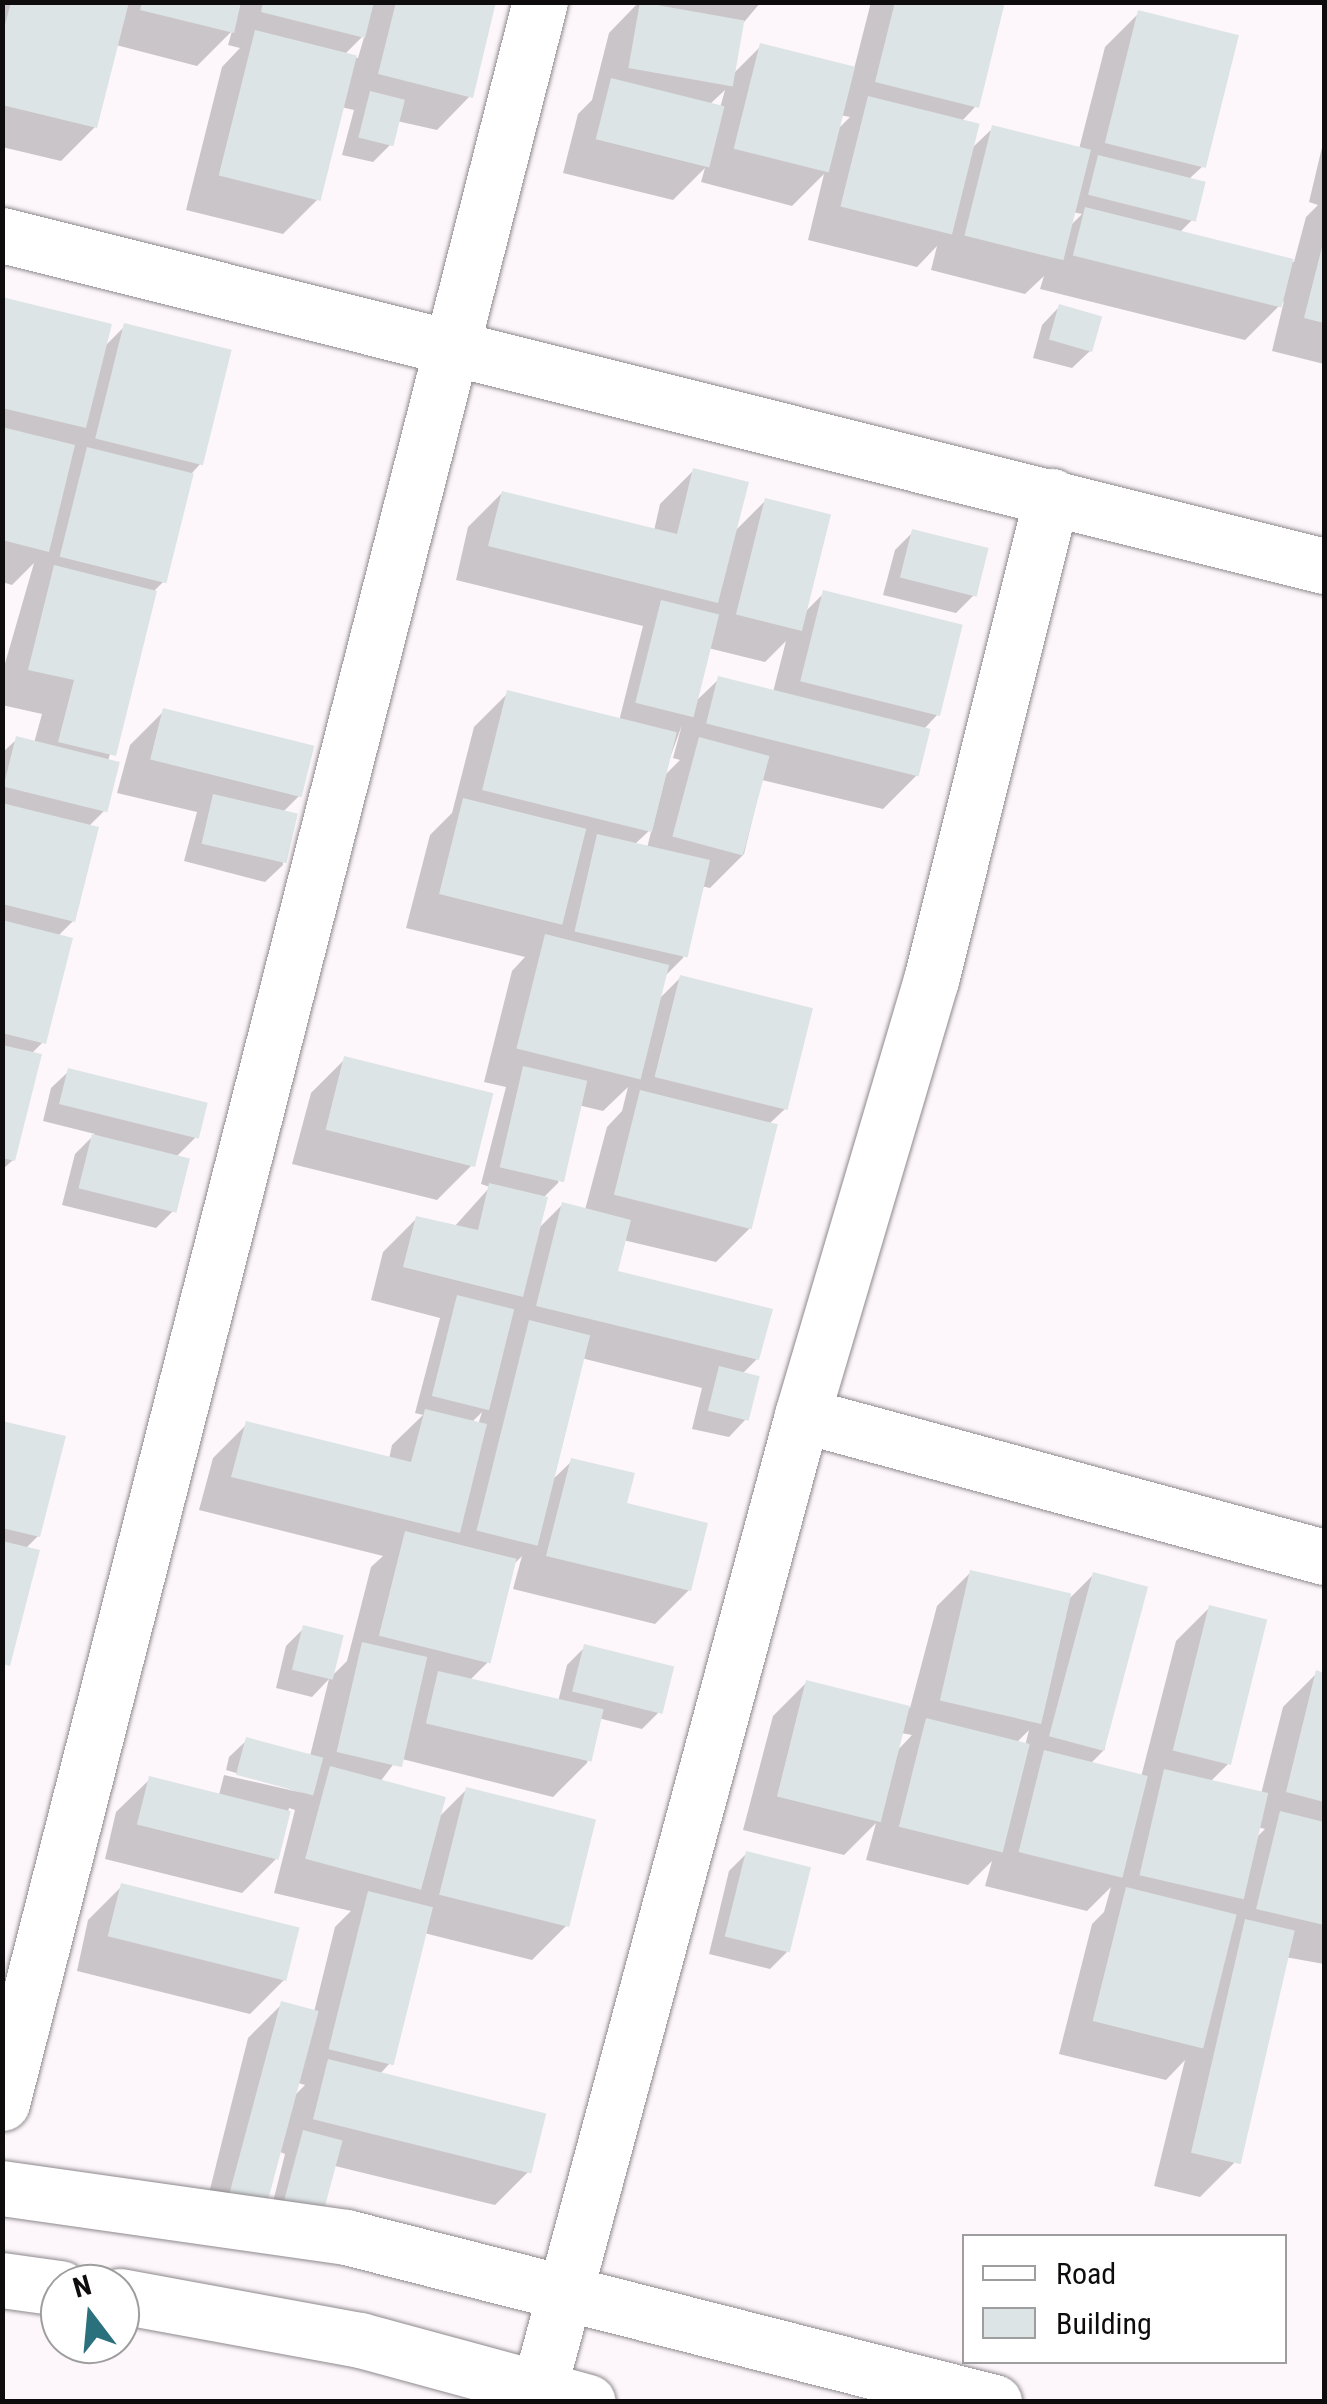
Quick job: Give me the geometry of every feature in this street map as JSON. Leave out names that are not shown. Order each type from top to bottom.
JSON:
[{"type":"street","points":[[2,2103],[540,2]]},
{"type":"street","points":[[2,235],[1324,566]]},
{"type":"street","points":[[140,2300],[360,2340],[563,2395],[567,2291],[802,1415],[931,980],[1052,496]]},
{"type":"street","points":[[802,1415],[1324,1557]]},
{"type":"street","points":[[2,2188],[346,2237],[994,2402]]},
{"type":"street","points":[[2,2280],[40,2285]]},
{"type":"building","points":[[11,2],[129,2],[97,128],[2,105],[2,36]]},
{"type":"building","points":[[142,2],[241,2],[234,33],[140,10]]},
{"type":"building","points":[[263,2],[374,2],[365,38],[261,12]]},
{"type":"building","points":[[396,2],[496,2],[473,98],[378,74]]},
{"type":"building","points":[[640,2],[744,20],[733,86],[628,68]]},
{"type":"building","points":[[895,2],[1005,2],[979,108],[875,82]]},
{"type":"building","points":[[1138,10],[1239,35],[1206,168],[1105,143]]},
{"type":"building","points":[[255,30],[357,55],[321,201],[219,176]]},
{"type":"building","points":[[760,43],[855,67],[829,172],[734,149]]},
{"type":"building","points":[[611,78],[725,106],[709,167],[596,139]]},
{"type":"building","points":[[370,91],[405,100],[393,146],[358,138]]},
{"type":"building","points":[[868,96],[980,124],[952,234],[840,207]]},
{"type":"building","points":[[992,125],[1091,150],[1063,260],[964,236]]},
{"type":"building","points":[[1098,155],[1206,182],[1196,222],[1088,195]]},
{"type":"building","points":[[1085,207],[1294,259],[1282,308],[1073,256]]},
{"type":"building","points":[[1324,243],[1324,323],[1304,318]]},
{"type":"building","points":[[2,297],[112,324],[86,428],[2,408]]},
{"type":"building","points":[[1059,304],[1102,316],[1092,352],[1049,340]]},
{"type":"building","points":[[124,323],[232,350],[203,465],[95,438]]},
{"type":"building","points":[[2,427],[75,445],[49,552],[2,540]]},
{"type":"building","points":[[87,447],[194,474],[166,583],[60,557]]},
{"type":"building","points":[[693,468],[749,482],[718,603],[488,546],[502,491],[677,534]]},
{"type":"building","points":[[765,498],[831,514],[802,631],[736,614]]},
{"type":"building","points":[[912,529],[989,548],[977,597],[900,578]]},
{"type":"building","points":[[54,565],[157,591],[116,756],[58,742],[74,680],[28,670]]},
{"type":"building","points":[[823,590],[963,625],[940,716],[800,681]]},
{"type":"building","points":[[661,600],[719,615],[694,717],[635,703]]},
{"type":"building","points":[[718,676],[930,729],[919,777],[706,724]]},
{"type":"building","points":[[507,690],[677,732],[652,832],[482,790]]},
{"type":"building","points":[[163,708],[314,746],[302,797],[150,759]]},
{"type":"building","points":[[16,736],[120,762],[107,812],[3,786]]},
{"type":"building","points":[[699,737],[770,756],[743,855],[672,836]]},
{"type":"building","points":[[213,794],[298,814],[286,863],[202,844]]},
{"type":"building","points":[[463,798],[586,829],[562,925],[439,894]]},
{"type":"building","points":[[2,803],[99,827],[75,922],[2,904]]},
{"type":"building","points":[[597,834],[710,860],[688,958],[575,931]]},
{"type":"building","points":[[2,920],[73,938],[46,1044],[2,1033]]},
{"type":"building","points":[[545,934],[669,965],[641,1079],[516,1048]]},
{"type":"building","points":[[680,975],[813,1008],[788,1110],[655,1077]]},
{"type":"building","points":[[2,1045],[42,1054],[15,1161],[2,1158]]},
{"type":"building","points":[[344,1056],[493,1093],[475,1167],[326,1130]]},
{"type":"building","points":[[523,1066],[587,1081],[564,1182],[500,1167]]},
{"type":"building","points":[[68,1068],[208,1103],[199,1139],[59,1104]]},
{"type":"building","points":[[640,1090],[778,1124],[752,1229],[614,1195]]},
{"type":"building","points":[[92,1134],[190,1158],[176,1213],[78,1188]]},
{"type":"building","points":[[489,1183],[548,1197],[523,1297],[403,1267],[416,1216],[478,1230]]},
{"type":"building","points":[[562,1202],[631,1220],[618,1271],[773,1309],[759,1360],[536,1306]]},
{"type":"building","points":[[457,1295],[514,1309],[489,1410],[432,1396]]},
{"type":"building","points":[[529,1320],[590,1335],[538,1546],[477,1531]]},
{"type":"building","points":[[719,1366],[760,1376],[749,1421],[708,1411]]},
{"type":"building","points":[[425,1409],[487,1424],[460,1533],[231,1477],[246,1421],[411,1462]]},
{"type":"building","points":[[2,1421],[66,1436],[40,1537],[2,1528]]},
{"type":"building","points":[[571,1458],[635,1473],[627,1503],[708,1523],[691,1591],[546,1556]]},
{"type":"building","points":[[405,1531],[517,1559],[490,1664],[379,1636]]},
{"type":"building","points":[[2,1541],[40,1550],[10,1666],[2,1664]]},
{"type":"building","points":[[970,1570],[1071,1593],[1041,1724],[940,1701]]},
{"type":"building","points":[[1093,1572],[1148,1587],[1104,1751],[1049,1736]]},
{"type":"building","points":[[1209,1605],[1267,1620],[1231,1765],[1173,1751]]},
{"type":"building","points":[[303,1625],[344,1635],[333,1680],[292,1670]]},
{"type":"building","points":[[362,1642],[427,1657],[402,1767],[337,1752]]},
{"type":"building","points":[[584,1644],[674,1666],[662,1714],[572,1692]]},
{"type":"building","points":[[1316,1670],[1324,1673],[1324,1802],[1286,1792]]},
{"type":"building","points":[[438,1671],[604,1709],[591,1762],[426,1724]]},
{"type":"building","points":[[806,1680],[910,1706],[881,1822],[777,1796]]},
{"type":"building","points":[[926,1718],[1030,1744],[1003,1853],[899,1827]]},
{"type":"building","points":[[246,1737],[323,1758],[313,1795],[236,1775]]},
{"type":"building","points":[[1044,1750],[1148,1776],[1122,1878],[1019,1852]]},
{"type":"building","points":[[330,1766],[446,1797],[421,1890],[305,1859]]},
{"type":"building","points":[[1164,1769],[1268,1793],[1244,1899],[1139,1875]]},
{"type":"building","points":[[149,1776],[291,1811],[279,1860],[137,1825]]},
{"type":"building","points":[[466,1787],[596,1819],[569,1927],[439,1895]]},
{"type":"building","points":[[1280,1811],[1324,1822],[1324,1925],[1256,1909]]},
{"type":"building","points":[[746,1851],[811,1867],[790,1953],[725,1936]]},
{"type":"building","points":[[121,1883],[300,1928],[286,1981],[108,1936]]},
{"type":"building","points":[[1126,1887],[1237,1915],[1203,2048],[1093,2021]]},
{"type":"building","points":[[368,1891],[433,1907],[394,2065],[329,2049]]},
{"type":"building","points":[[1245,1919],[1295,1930],[1241,2164],[1191,2153]]},
{"type":"building","points":[[281,2001],[319,2011],[267,2204],[229,2194]]},
{"type":"building","points":[[328,2059],[546,2113],[531,2174],[313,2119]]},
{"type":"building","points":[[303,2130],[343,2141],[322,2219],[282,2208]]}]
